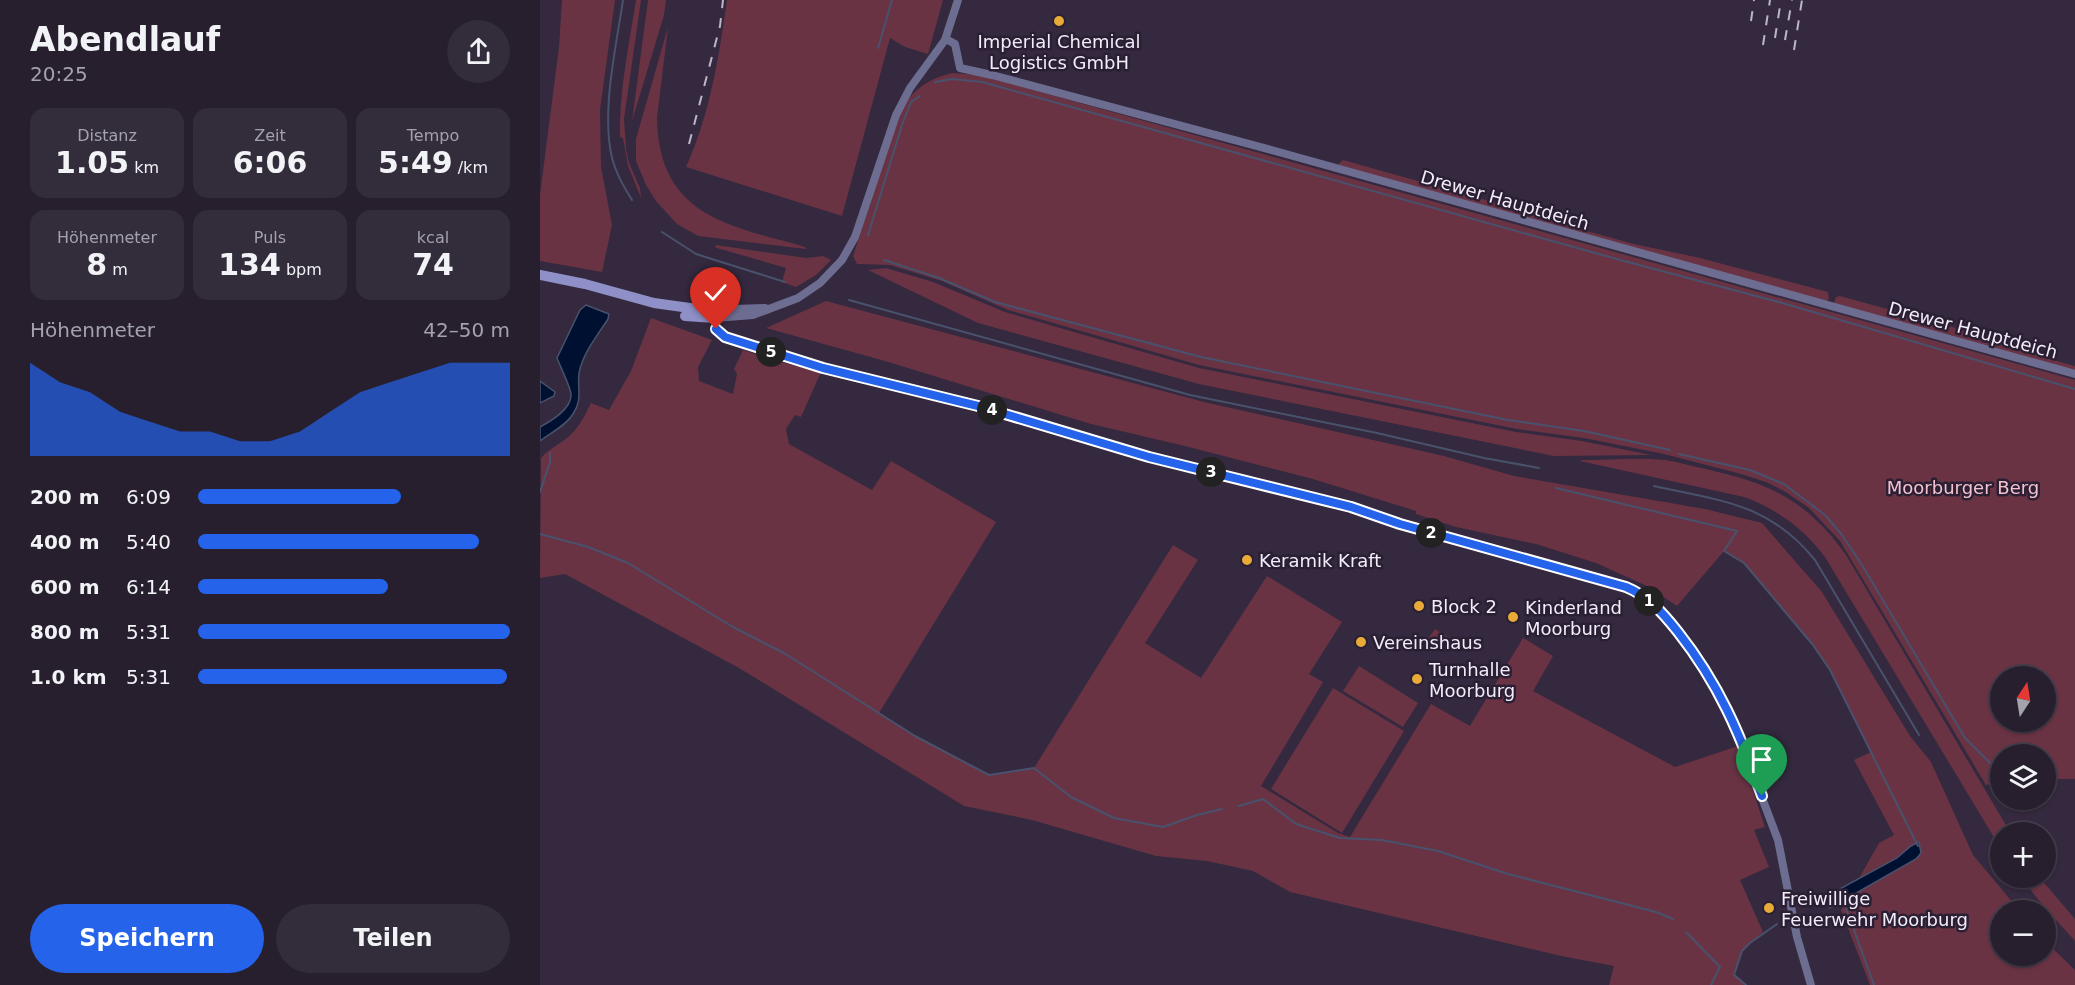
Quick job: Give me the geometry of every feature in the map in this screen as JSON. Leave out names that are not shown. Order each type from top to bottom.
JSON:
[{"type":"street","points":[[629,297],[659,310],[690,316],[746,317],[806,294],[827,277],[842,260],[855,237],[899,108],[914,81],[946,39],[958,0]]},
{"type":"street","name":"Drewer Hauptdeich","points":[[946,39],[955,44],[960,68],[1275,151],[2075,374]]},
{"type":"street","points":[[540,275],[669,306],[704,310],[770,308]]},
{"type":"street","points":[[704,310],[715,318],[716,329],[725,337],[823,368],[978,406],[1149,457],[1340,504],[1400,524],[1606,580],[1635,591],[1653,604],[1698,657],[1729,711],[1776,835],[1784,862],[1797,937],[1811,985]]},
{"type":"green space","points":[[562,0],[615,0],[600,110],[601,167],[612,225],[602,272],[540,261],[540,195],[559,47]]},
{"type":"green space","points":[[636,0],[641,0],[624,119],[629,163],[640,188],[641,198],[628,166],[623,138],[620,137],[623,85]]},
{"type":"green space","points":[[648,0],[666,0],[664,15],[632,121]]},
{"type":"green space","points":[[727,0],[943,0],[928,54],[905,47],[890,38],[842,216],[686,167],[707,106],[717,64]]},
{"type":"green space","points":[[668,27],[657,118],[661,151],[670,177],[685,197],[703,211],[725,223],[806,249],[698,236],[677,224],[656,201],[646,185],[636,161],[636,139]]},
{"type":"green space","name":"Moorburger Berg","points":[[952,73],[979,75],[2075,380],[2075,779],[2056,779],[2056,744],[1990,744],[1990,784],[1986,785],[1840,541],[1809,508],[1766,482],[1664,454],[1584,438],[1517,429],[1199,365],[1008,310],[942,281],[890,265],[857,264],[853,256],[901,109],[911,96],[929,82]]},
{"type":"green space","points":[[1343,160],[1634,244],[1700,258],[1828,292],[1829,299],[1826,302],[1336,166]]},
{"type":"green space","points":[[716,245],[806,258],[823,256],[831,260],[816,275],[796,287],[782,282],[786,268],[717,248]]},
{"type":"green space","points":[[886,268],[933,282],[1005,312],[1199,368],[1516,432],[1582,441],[1651,455],[1554,456],[1199,384],[978,323],[868,270]]},
{"type":"green space","points":[[1840,296],[2039,351],[2042,357],[2075,366],[2075,372],[1834,303],[1836,297]]},
{"type":"green space","points":[[826,301],[1204,402],[1444,456],[1514,476],[1705,509],[1762,523],[1822,592],[1910,736],[1931,762],[1973,855],[1990,875],[1990,888],[2001,888],[2011,900],[1990,900],[1990,966],[2056,966],[2056,952],[2075,970],[2075,985],[1870,985],[1841,910],[1879,843],[1894,835],[1854,760],[1871,752],[1830,670],[1813,645],[1744,563],[1724,551],[1677,606],[1647,586],[1596,563],[1536,544],[1456,527],[1416,514],[1416,511],[1313,479],[1091,424],[885,361],[766,328]]},
{"type":"green space","points":[[651,318],[712,340],[698,367],[699,381],[733,394],[737,374],[734,369],[743,350],[821,372],[801,417],[795,415],[786,429],[789,444],[872,490],[891,461],[996,522],[879,713],[915,736],[989,775],[1034,768],[1173,545],[1198,560],[1145,643],[1201,678],[1267,576],[1342,622],[1309,674],[1323,682],[1261,786],[1338,833],[1350,837],[1431,704],[1470,726],[1523,638],[1553,656],[1533,691],[1675,767],[1738,746],[1765,827],[1754,830],[1769,867],[1740,880],[1763,932],[1742,951],[1734,974],[1741,979],[1744,985],[1609,985],[1614,966],[1561,956],[1290,892],[1253,871],[1207,861],[1156,856],[1032,820],[964,806],[739,668],[565,574],[540,578],[541,458],[575,430],[591,403],[609,410],[631,371]]},
{"type":"green space","points":[[1634,459],[1682,463],[1752,482],[1787,498],[1803,509],[1832,537],[1846,555],[1990,798],[1990,810],[1997,810],[2004,822],[1990,822],[1990,831],[1825,557],[1799,529],[1779,514],[1744,497],[1580,461]]},
{"type":"green space","points":[[1435,629],[1453,640],[1439,647],[1423,646]]},
{"type":"green space","points":[[1359,666],[1418,703],[1403,727],[1343,691]]},
{"type":"green space","points":[[1333,688],[1404,731],[1342,833],[1271,789]]},
{"type":"green space","points":[[2029,888],[2049,888],[2075,919],[2075,941],[2056,920],[2056,900],[2039,900]]},
{"type":"water","points":[[586,305],[609,314],[608,319],[581,366],[579,399],[576,409],[566,422],[540,441],[540,427],[560,414],[568,405],[571,394],[557,358],[580,310]]},
{"type":"water","points":[[540,381],[555,392],[554,396],[540,403]]},
{"type":"water","points":[[1919,842],[1921,853],[1916,859],[1830,908],[1824,901],[1825,897],[1897,858]]},
{"type":"waterway","points":[[623,0],[611,79],[608,120],[612,158],[620,180],[632,200]]},
{"type":"waterway","points":[[878,48],[892,0]]},
{"type":"waterway","points":[[935,82],[952,79],[982,82],[1786,304],[2075,389]]},
{"type":"waterway","points":[[868,235],[902,125],[911,102],[920,96]]},
{"type":"waterway","points":[[662,232],[696,254],[785,282]]},
{"type":"waterway","points":[[884,260],[939,278],[995,302],[1201,357],[1508,420],[1584,431],[1670,450]]},
{"type":"waterway","points":[[849,300],[1190,395],[1539,468]]},
{"type":"waterway","points":[[540,492],[550,462],[550,453]]},
{"type":"waterway","points":[[1679,454],[1750,470],[1784,484],[1825,515],[1862,565],[1965,738],[1990,763]]},
{"type":"waterway","points":[[1654,486],[1742,507],[1762,515],[1798,541],[1815,560],[1919,735]]},
{"type":"waterway","points":[[1556,488],[1737,531],[1724,551],[1744,563],[1813,645],[1830,670],[1918,846]]},
{"type":"waterway","points":[[540,534],[588,547],[628,563],[733,627],[784,653],[915,736],[989,775],[1034,768],[1071,797],[1114,818],[1163,827],[1222,809]]},
{"type":"waterway","points":[[1239,806],[1263,799],[1296,824],[1340,838],[1382,840],[1438,851],[1508,874],[1656,912],[1673,919]]},
{"type":"waterway","points":[[1842,897],[1874,985]]},
{"type":"waterway","points":[[1746,985],[1734,975],[1742,951],[1777,924]]},
{"type":"waterway","points":[[1686,932],[1720,967],[1711,985]]},
{"type":"railway","points":[[689,144],[720,26],[723,0]]},
{"type":"railway","points":[[1751,21],[1754,0]]},
{"type":"railway","points":[[1763,45],[1770,0]]},
{"type":"railway","points":[[1775,38],[1781,0]]},
{"type":"railway","points":[[1785,40],[1792,0]]},
{"type":"railway","points":[[1794,50],[1802,0]]},
{"type":"place","name":"Imperial Chemical Logistics GmbH","points":[[1059,21]]},
{"type":"place","name":"Keramik Kraft","points":[[1247,560]]},
{"type":"place","name":"Block 2","points":[[1419,606]]},
{"type":"place","name":"Kinderland Moorburg","points":[[1513,617]]},
{"type":"place","name":"Vereinshaus","points":[[1361,642]]},
{"type":"place","name":"Turnhalle Moorburg","points":[[1417,679]]},
{"type":"place","name":"Freiwillige Feuerwehr Moorburg","points":[[1769,908]]},
{"type":"route","points":[[716,329],[725,337],[823,368],[1020,417],[1149,457],[1351,507],[1400,524],[1558,566],[1635,591],[1653,604],[1698,657],[1729,711],[1762,796]]}]
